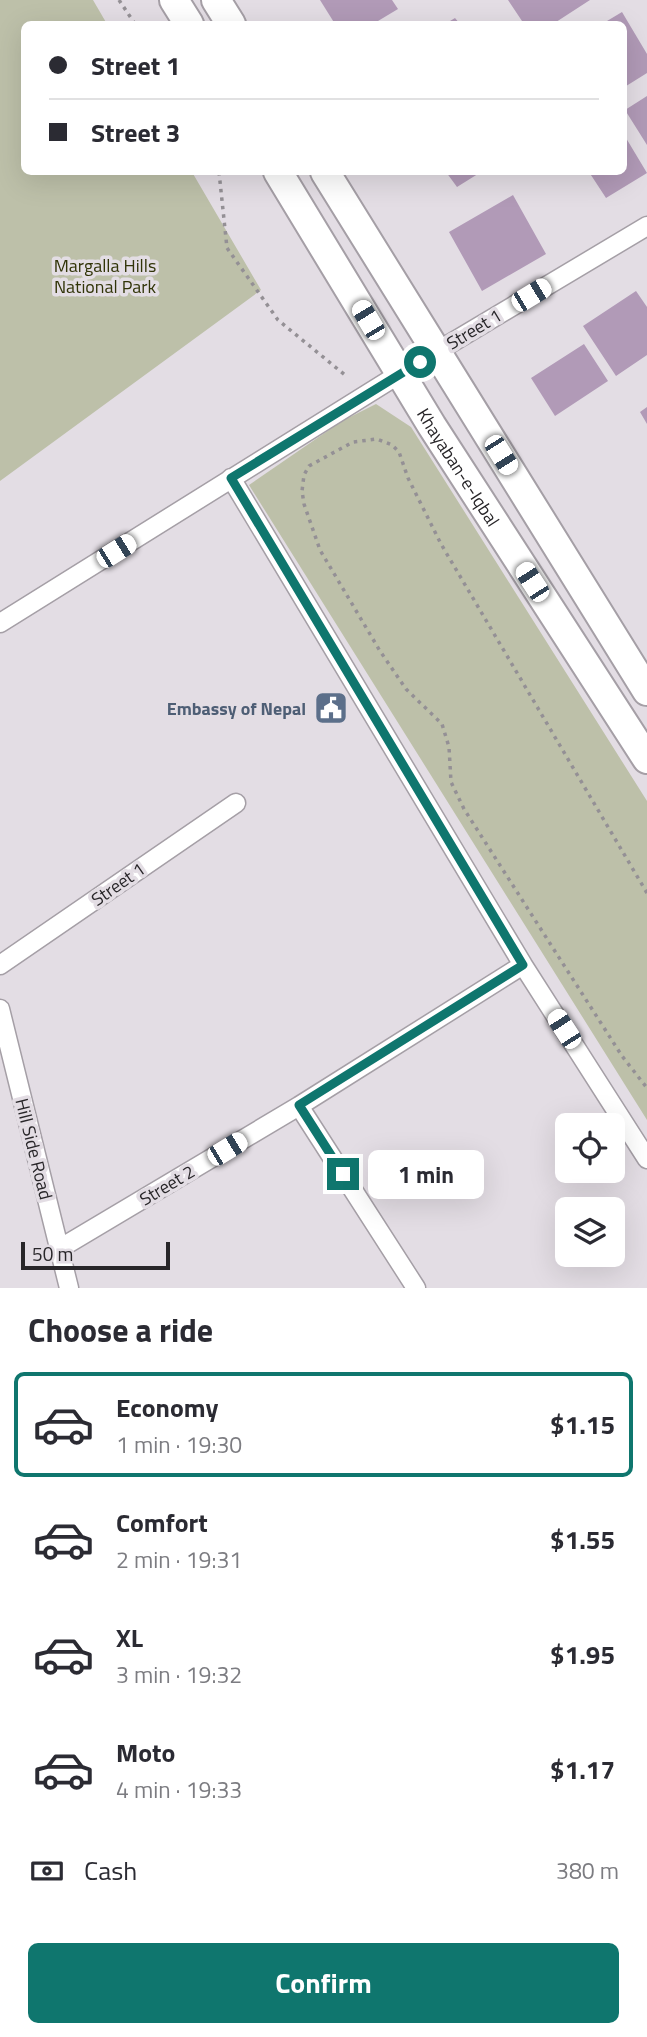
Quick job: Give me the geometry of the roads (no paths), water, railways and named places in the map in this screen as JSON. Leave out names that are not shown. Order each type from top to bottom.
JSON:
[{"type":"main road","points":[[174,0],[186,21]]},
{"type":"main road","points":[[216,0],[229,21]]},
{"type":"main road","name":"Khayaban-e-Iqbal","points":[[280,175],[401,373],[647,759]]},
{"type":"main road","points":[[327,175],[439,351],[647,691]]},
{"type":"street","name":"Street 1","points":[[0,622],[401,373],[647,226]]},
{"type":"street","points":[[231,478],[523,965],[647,1159]]},
{"type":"street","name":"Street 1","points":[[0,965],[236,803]]},
{"type":"street","name":"Street 2","points":[[59,1249],[299,1105],[523,965]]},
{"type":"street","name":"Hill Side Road","points":[[0,1009],[69,1288]]},
{"type":"street","points":[[299,1105],[416,1288]]},
{"type":"place","name":"Embassy of Nepal","points":[[331,708]]},
{"type":"park label","name":"Margalla Hills National Park","points":[[105,275]]}]
